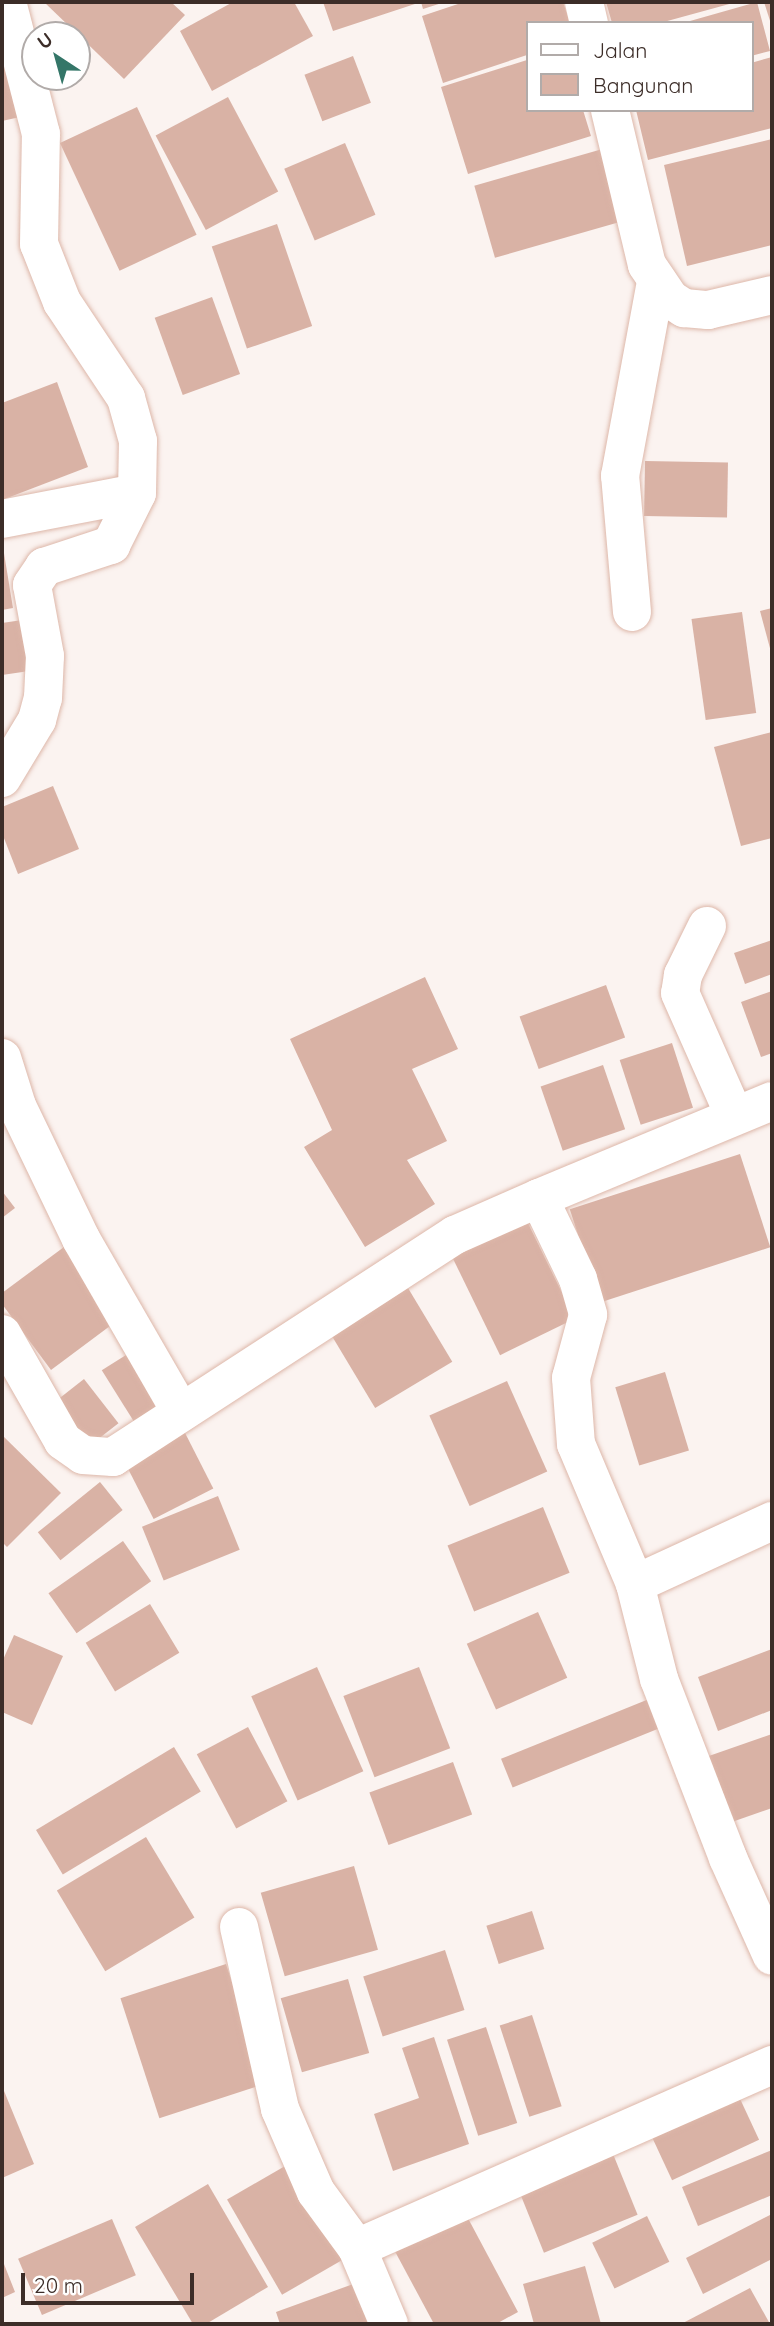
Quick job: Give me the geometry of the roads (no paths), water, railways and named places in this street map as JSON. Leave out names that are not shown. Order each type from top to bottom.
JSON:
[{"type":"street","points":[[2,778],[37,720],[43,698],[45,656],[32,585],[44,567],[111,545],[137,493],[138,442],[126,398],[62,302],[39,244],[41,134],[7,2]]},
{"type":"street","points":[[584,2],[589,21]]},
{"type":"street","points":[[610,112],[647,265],[656,281],[684,308],[708,310],[772,295]]},
{"type":"street","points":[[632,612],[620,476],[656,281]]},
{"type":"street","points":[[2,520],[137,493]]},
{"type":"street","points":[[707,926],[683,975],[680,993],[734,1115]]},
{"type":"street","points":[[2,1058],[17,1106],[81,1239],[181,1412]]},
{"type":"street","points":[[2,1334],[63,1441],[83,1455],[113,1457],[455,1235],[772,1101]]},
{"type":"street","points":[[539,1198],[578,1279],[588,1315],[571,1378],[576,1444],[635,1584],[659,1679],[728,1858],[772,1956]]},
{"type":"street","points":[[635,1584],[772,1521]]},
{"type":"street","points":[[239,1927],[280,2109],[316,2192],[357,2248],[390,2324]]},
{"type":"street","points":[[357,2248],[772,2065]]}]
